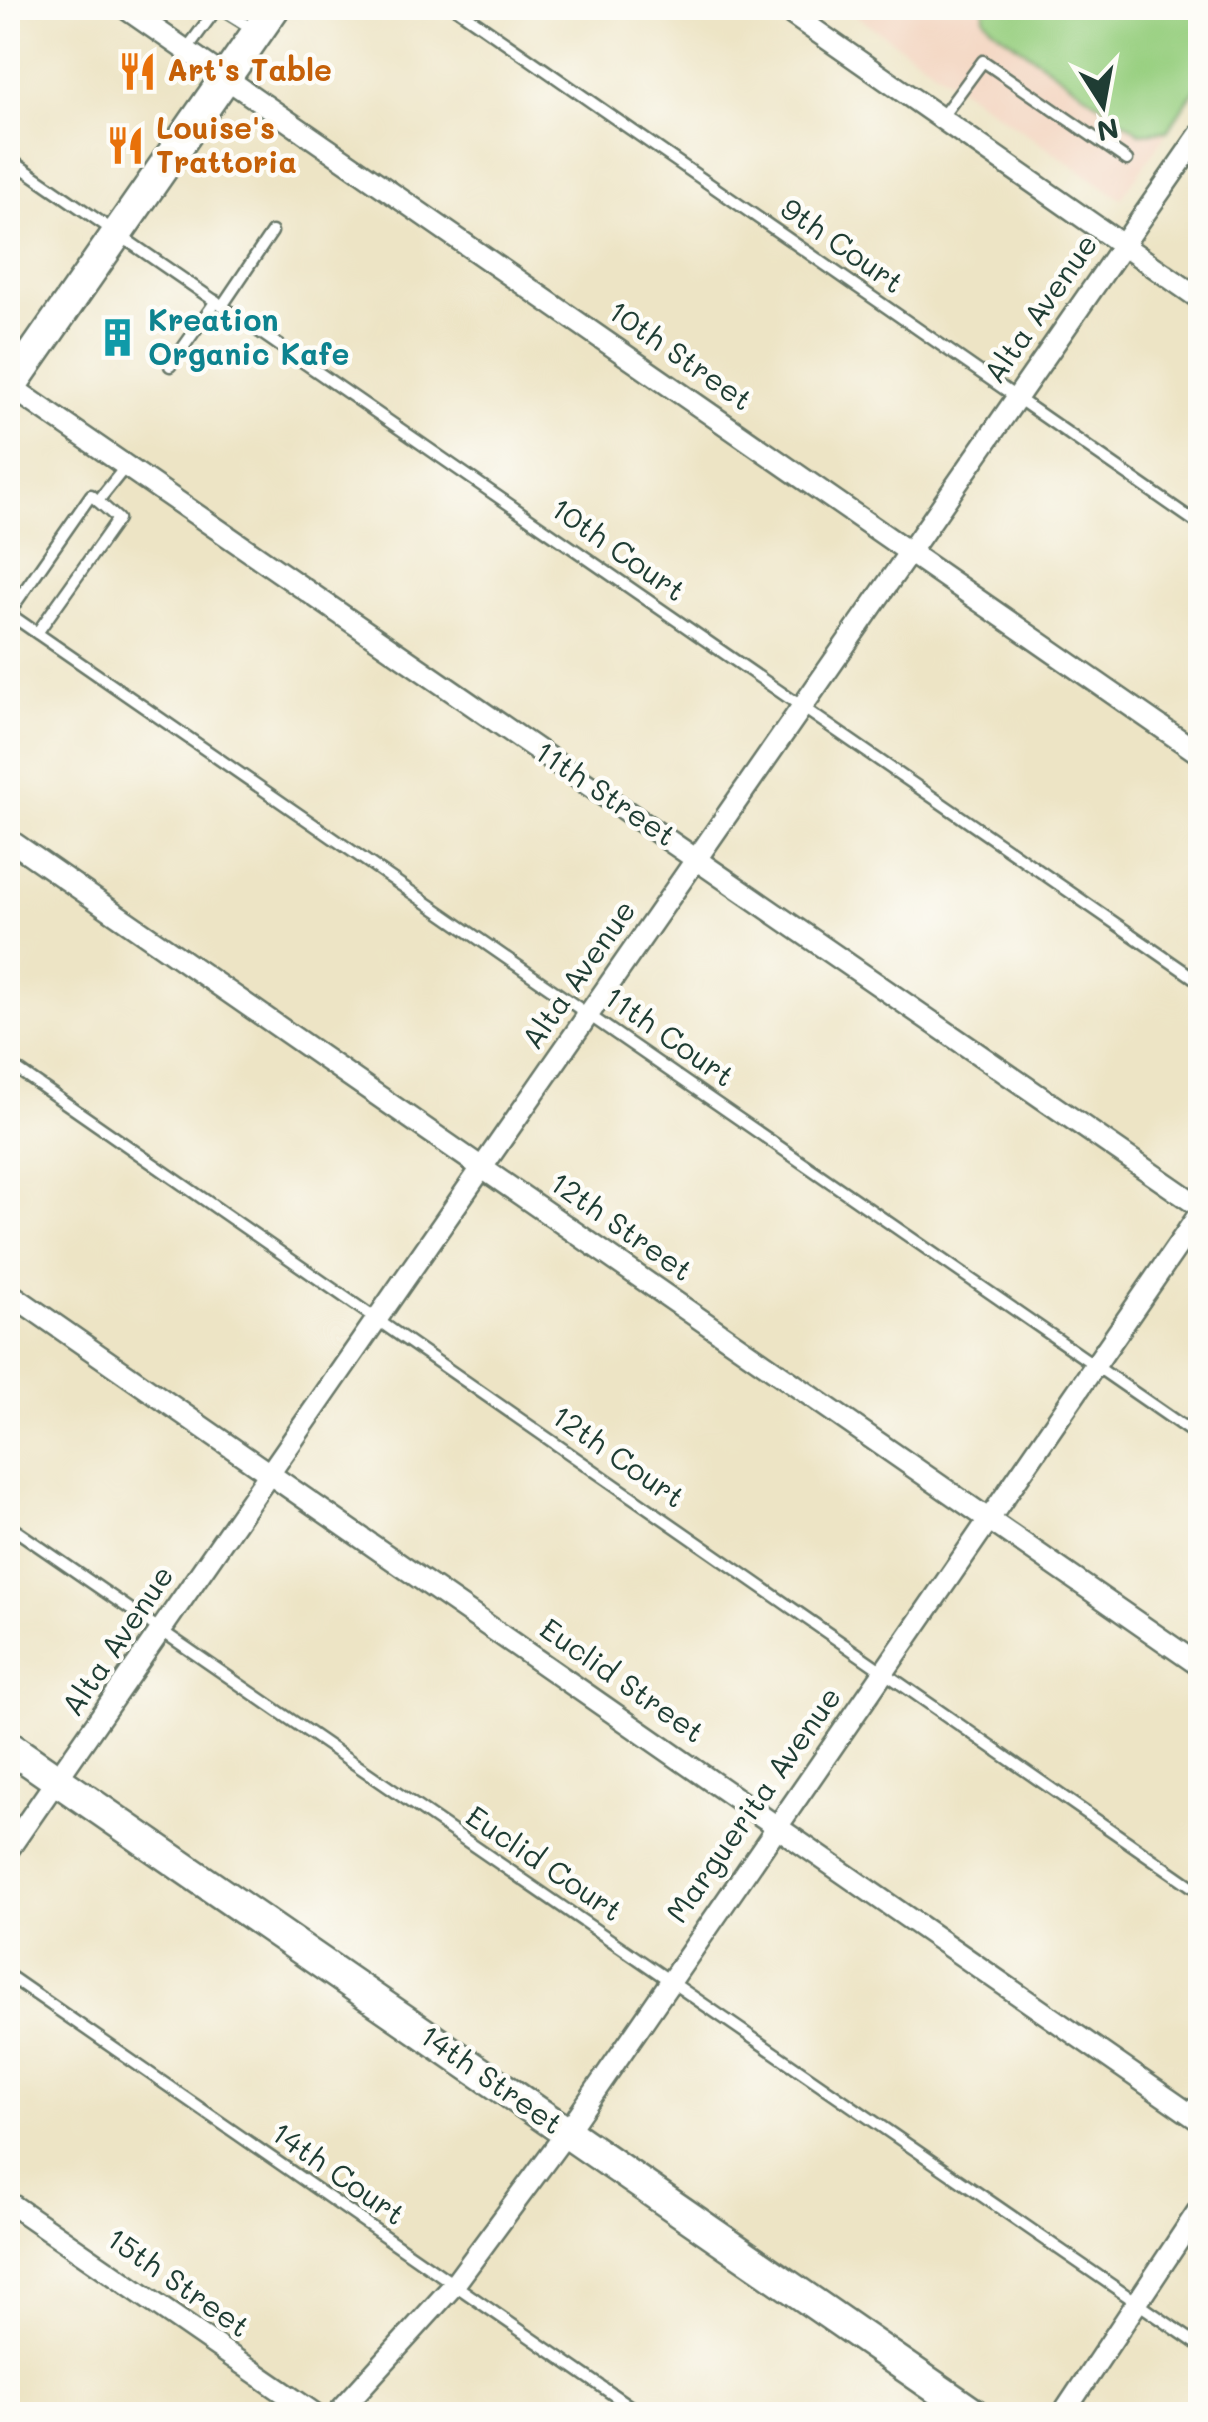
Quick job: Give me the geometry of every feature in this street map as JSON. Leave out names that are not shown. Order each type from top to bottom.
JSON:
[{"type":"street","name":"10th Street","points":[[125,8],[1200,754]]},
{"type":"street","points":[[783,8],[1200,299]]},
{"type":"street","points":[[8,386],[265,20]]},
{"type":"street","name":"Alta Avenue","points":[[8,1850],[1200,134]]},
{"type":"street","name":"11th Street","points":[[8,386],[698,858],[1200,1210]]},
{"type":"street","name":"12th Street","points":[[8,839],[1200,1666]]},
{"type":"street","name":"Marguerita Avenue","points":[[336,2414],[454,2285],[566,2132],[1098,1364],[1200,1210]]},
{"type":"street","name":"Euclid Street","points":[[8,1292],[1200,2121]]},
{"type":"street","name":"14th Street","points":[[8,1746],[974,2414]]},
{"type":"street","name":"15th Street","points":[[8,2202],[314,2414]]},
{"type":"street","points":[[1063,2414],[1140,2304],[1200,2208]]},
{"type":"lane","points":[[186,50],[218,8],[265,20]]},
{"type":"lane","name":"9th Court","points":[[456,8],[1200,526]]},
{"type":"lane","points":[[941,118],[982,61],[1127,160]]},
{"type":"lane","name":"10th Court","points":[[8,158],[1200,982]]},
{"type":"lane","points":[[170,366],[272,232]]},
{"type":"lane","points":[[98,501],[126,466]]},
{"type":"lane","points":[[8,614],[87,496],[98,501],[118,519],[37,634]]},
{"type":"lane","name":"11th Court","points":[[8,614],[590,1012],[1200,1438]]},
{"type":"lane","name":"12th Court","points":[[8,1063],[1200,1892]]},
{"type":"lane","name":"Euclid Court","points":[[8,1525],[1200,2346]]},
{"type":"lane","name":"14th Court","points":[[8,1975],[641,2414]]},
{"type":"shaded area","points":[[845,8],[1200,8],[1200,84],[1121,199]]},
{"type":"green space","points":[[984,8],[1200,8],[1200,82],[1167,131],[1140,133],[993,28],[984,18]]},
{"type":"place","name":"Art's Table","points":[[137,71]]},
{"type":"place","name":"Louise's Trattoria","points":[[126,146]]},
{"type":"place","name":"Kreation Organic Kafe","points":[[118,338]]}]
